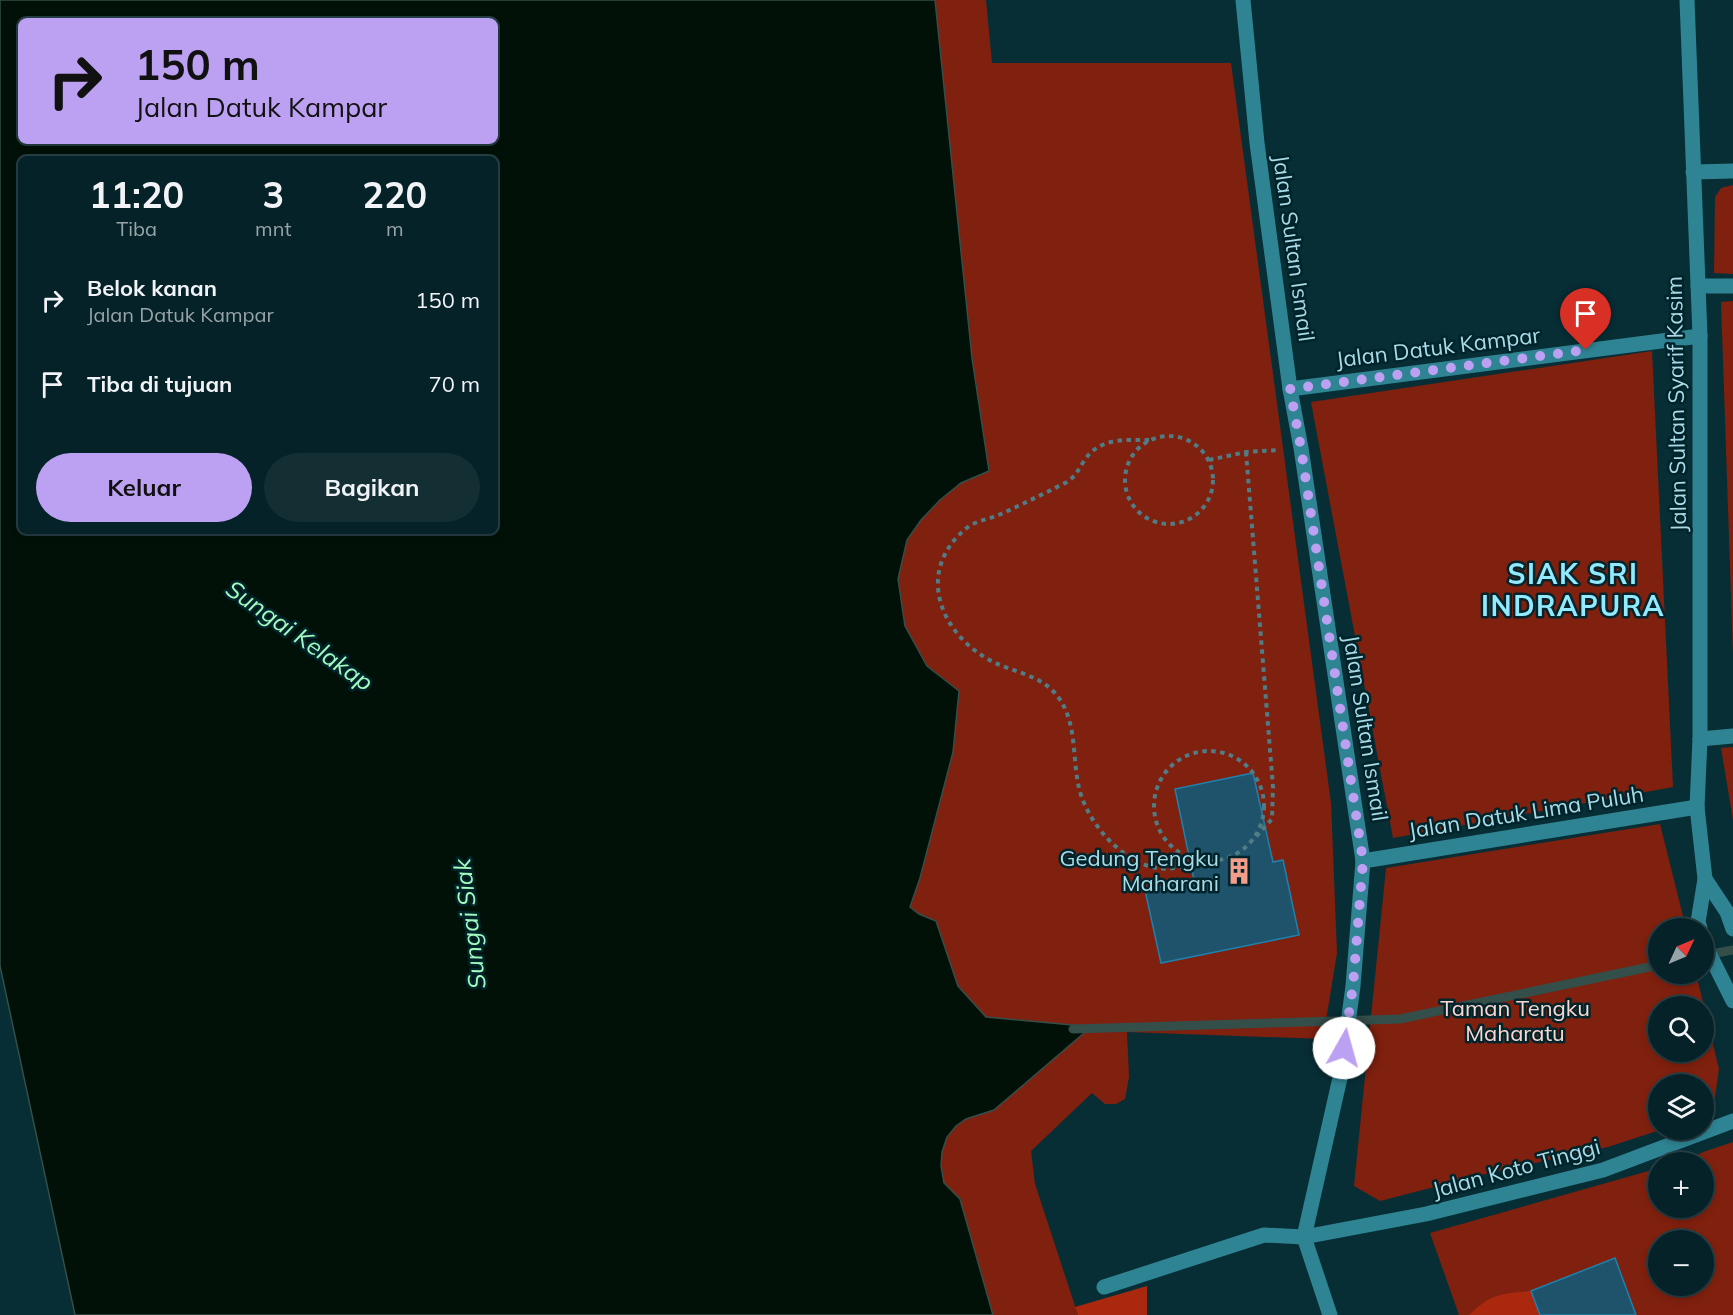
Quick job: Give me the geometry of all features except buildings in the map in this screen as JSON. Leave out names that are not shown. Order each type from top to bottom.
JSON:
[{"type":"street","name":"Jalan Sultan Ismail","points":[[1243,0],[1257,143],[1290,389],[1301,448],[1363,861],[1342,1070],[1304,1237]]},
{"type":"street","name":"Jalan Sultan Syarif Kasim","points":[[1687,0],[1700,336],[1700,739],[1697,807],[1705,879],[1698,918]]},
{"type":"street","points":[[1693,172],[1733,171]]},
{"type":"street","points":[[1698,286],[1733,286]]},
{"type":"street","name":"Jalan Datuk Kampar","points":[[1290,389],[1700,336]]},
{"type":"street","points":[[1700,739],[1733,736]]},
{"type":"street","name":"Jalan Datuk Lima Puluh","points":[[1363,861],[1697,807]]},
{"type":"street","name":"Jalan Sultan Syarif Kasim","points":[[1705,879],[1727,912],[1733,929]]},
{"type":"street","points":[[1714,963],[1733,1001]]},
{"type":"street","name":"Jalan Koto Tinggi","points":[[1104,1287],[1264,1235],[1304,1237],[1426,1214],[1603,1170],[1733,1121]]},
{"type":"street","points":[[1304,1237],[1330,1315]]},
{"type":"path","points":[[1149,440],[1136,450],[1127,465],[1125,483],[1129,500],[1140,513],[1155,522],[1173,525],[1189,520],[1203,510],[1212,494],[1214,477],[1209,460],[1198,446],[1183,437],[1166,435],[1149,440],[1111,441],[1093,451],[1076,475],[1066,482],[998,515],[981,520],[956,538],[947,550],[940,566],[938,595],[950,626],[964,641],[986,658],[1024,673],[1053,692],[1066,709],[1071,728],[1078,785],[1093,818],[1114,845],[1129,857],[1144,865],[1160,869],[1233,857],[1272,819],[1273,787],[1246,452]]},
{"type":"path","points":[[1209,460],[1246,452],[1301,448]]},
{"type":"path","points":[[1206,862],[1180,854],[1161,834],[1153,809],[1158,782],[1174,761],[1198,750],[1225,752],[1248,766],[1262,789],[1264,816],[1253,840]]},
{"type":"green space","points":[[935,0],[986,0],[992,63],[1231,63],[1331,803],[1337,953],[1323,1039],[1127,1032],[1129,1077],[1125,1099],[1116,1104],[1105,1104],[1092,1093],[1031,1151],[1035,1184],[1078,1315],[993,1315],[960,1199],[944,1183],[941,1166],[942,1152],[947,1137],[956,1126],[966,1119],[994,1110],[1083,1026],[986,1018],[958,986],[936,921],[910,908],[953,752],[959,691],[927,666],[905,626],[898,579],[907,540],[921,520],[961,483],[989,470],[972,358]]},
{"type":"green space","points":[[1733,185],[1733,274],[1714,273],[1715,197],[1721,188]]},
{"type":"green space","points":[[1733,301],[1733,655],[1721,302]]},
{"type":"green space","points":[[1652,351],[1673,787],[1393,838],[1311,402]]},
{"type":"green space","points":[[1733,747],[1733,820],[1721,748]]},
{"type":"green space","name":"Taman Tengku Maharatu","points":[[1660,824],[1684,918],[1648,918],[1648,984],[1698,984],[1702,996],[1648,996],[1648,1062],[1714,1062],[1714,1049],[1719,1069],[1715,1097],[1714,1074],[1648,1074],[1648,1134],[1608,1147],[1481,1175],[1380,1201],[1354,1186],[1386,868]]},
{"type":"green space","points":[[1733,1142],[1733,1315],[1459,1315],[1430,1233],[1648,1171],[1648,1218],[1714,1218],[1714,1152],[1704,1152]]},
{"type":"shaded area","points":[[1147,1286],[1147,1315],[1078,1315],[1075,1307]]},
{"type":"shaded area","points":[[1531,1291],[1540,1315],[1469,1315],[1484,1302],[1497,1296]]},
{"type":"water","points":[[0,0],[935,0],[972,358],[989,471],[961,483],[921,520],[907,540],[898,579],[905,626],[927,666],[959,691],[953,752],[920,878],[910,907],[919,914],[936,921],[958,986],[986,1017],[1083,1026],[1084,1033],[994,1110],[966,1119],[956,1126],[947,1137],[942,1152],[941,1166],[944,1183],[960,1199],[993,1315],[75,1315],[0,966]]},
{"type":"waterway","points":[[1714,954],[1733,950]]},
{"type":"waterway","points":[[1073,1029],[1400,1019],[1648,967]]},
{"type":"place","name":"Gedung Tengku Maharani","points":[[1239,871]]},
{"type":"district","name":"SIAK SRI INDRAPURA","points":[[1573,589]]},
{"type":"route","points":[[1344,1048],[1353,986],[1363,861],[1301,448],[1290,389],[1586,350]]},
{"type":"water label","name":"Sungai Kelakap","points":[[300,635]]},
{"type":"water label","name":"Sungai Siak","points":[[469,924]]}]
